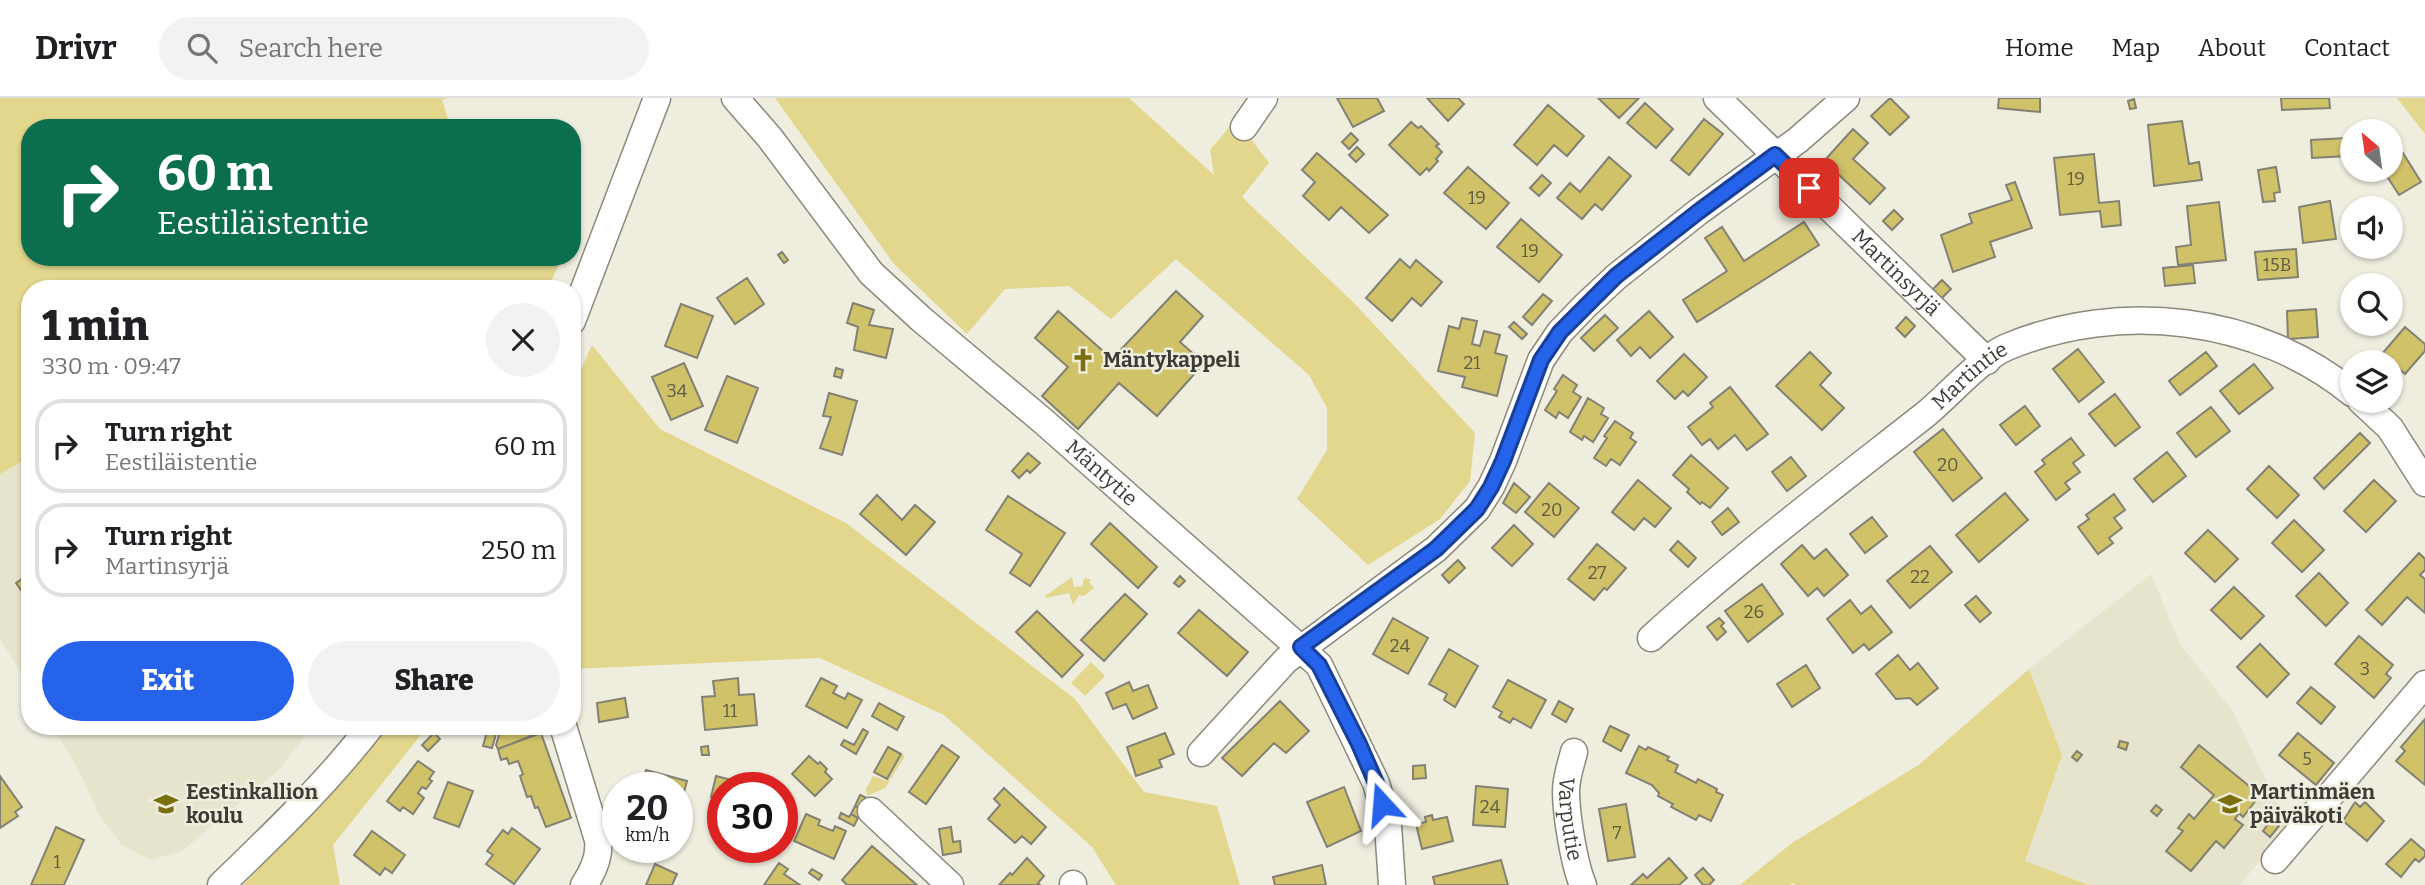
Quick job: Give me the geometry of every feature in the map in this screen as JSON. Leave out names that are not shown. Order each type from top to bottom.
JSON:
[{"type":"street","points":[[581,297],[657,98]]},
{"type":"street","name":"Mäntytie","points":[[735,98],[770,138],[871,273],[1319,665],[1376,783],[1388,825],[1392,885]]},
{"type":"street","points":[[1244,127],[1264,98]]},
{"type":"street","name":"Martinsyrjä","points":[[1717,98],[1987,360]]},
{"type":"street","points":[[1201,752],[1233,720],[1267,679],[1301,647],[1436,549],[1477,509],[1503,461],[1541,360],[1560,332],[1626,268],[1798,140],[1846,98]]},
{"type":"street","name":"Martintie","points":[[1651,638],[1716,579],[1937,405],[2004,348],[2048,332],[2102,323],[2152,320],[2187,323],[2253,338],[2311,365],[2340,385]]},
{"type":"street","points":[[2374,413],[2390,428],[2425,483]]},
{"type":"street","points":[[2275,860],[2425,684]]},
{"type":"street","points":[[222,885],[310,799],[364,735]]},
{"type":"street","points":[[566,735],[598,840],[599,850],[584,885]]},
{"type":"street","name":"Varputie","points":[[1574,752],[1566,789],[1570,827],[1583,885]]},
{"type":"street","points":[[871,811],[950,885]]},
{"type":"shaded area","points":[[0,98],[448,98],[442,100],[448,119],[21,119],[21,266],[558,266],[552,280],[21,280],[21,462],[0,474]]},
{"type":"shaded area","points":[[775,98],[1129,98],[1214,175],[1210,150],[1233,123],[1248,135],[1269,163],[1242,197],[1354,303],[1475,433],[1470,481],[1440,519],[1368,565],[1297,499],[1327,450],[1327,408],[1309,375],[1176,259],[1111,319],[1069,286],[1005,289],[967,334],[894,264]]},
{"type":"shaded area","points":[[2397,98],[2425,98],[2425,134]]},
{"type":"shaded area","points":[[592,345],[660,429],[846,523],[1075,699],[1144,792],[1217,806],[1240,885],[1116,885],[1092,847],[944,715],[820,658],[581,669],[581,369]]},
{"type":"shaded area","points":[[21,462],[21,673],[0,639],[0,474]]},
{"type":"shaded area","points":[[2151,574],[2180,644],[2233,711],[2288,825],[2240,885],[2089,885],[2025,861],[2062,755],[2029,669]]},
{"type":"shaded area","points":[[1072,577],[1074,587],[1083,586],[1083,580],[1086,578],[1091,580],[1089,582],[1094,588],[1084,596],[1079,595],[1073,605],[1069,593],[1046,598],[1045,596]]},
{"type":"shaded area","points":[[1091,662],[1105,676],[1085,696],[1071,683]]},
{"type":"shaded area","points":[[2029,669],[2062,755],[2025,861],[2089,885],[1740,885],[1792,843],[1920,764]]},
{"type":"shaded area","name":"Eestinkallion koulu","points":[[58,735],[305,735],[281,768],[182,851],[150,860],[122,845],[101,818]]},
{"type":"shaded area","points":[[378,735],[421,735],[333,845],[340,885],[243,885],[323,802]]},
{"type":"shaded area","points":[[902,754],[905,756],[885,788],[867,796],[866,789],[873,776],[887,781]]},
{"type":"building","points":[[1337,98],[1377,98],[1384,111],[1353,127]]},
{"type":"building","points":[[1427,98],[1458,98],[1464,104],[1448,121]]},
{"type":"building","points":[[1598,98],[1639,98],[1619,118]]},
{"type":"building","points":[[1890,98],[1909,117],[1890,135],[1871,116]]},
{"type":"building","points":[[1999,98],[2040,98],[2040,112],[1998,108]]},
{"type":"building","points":[[2281,98],[2329,98],[2330,108],[2282,110]]},
{"type":"building","points":[[2134,99],[2136,108],[2130,109],[2128,101]]},
{"type":"building","points":[[1645,103],[1673,129],[1656,148],[1627,123]]},
{"type":"building","points":[[1548,105],[1584,136],[1567,156],[1554,145],[1537,165],[1514,145]]},
{"type":"building","points":[[1704,119],[1723,134],[1689,175],[1671,160]]},
{"type":"building","points":[[2182,121],[2189,164],[2199,162],[2202,180],[2154,186],[2148,125]]},
{"type":"building","points":[[1411,122],[1418,128],[1421,126],[1439,144],[1436,146],[1442,152],[1429,171],[1427,168],[1420,175],[1389,145]]},
{"type":"building","points":[[1853,129],[1868,143],[1853,159],[1885,188],[1870,204],[1824,161]]},
{"type":"building","points":[[1351,133],[1358,140],[1349,149],[1342,142]]},
{"type":"building","points":[[2340,138],[2340,156],[2312,158],[2311,140]]},
{"type":"building","points":[[1357,147],[1364,154],[1356,162],[1349,155]]},
{"type":"building","points":[[1317,153],[1388,215],[1369,233],[1341,207],[1329,220],[1303,196],[1315,182],[1302,170]]},
{"type":"building","points":[[2403,153],[2421,182],[2399,195],[2391,182],[2403,182]]},
{"type":"building","points":[[2094,154],[2099,203],[2119,201],[2121,225],[2102,227],[2100,211],[2060,215],[2054,158]]},
{"type":"building","points":[[1609,157],[1631,176],[1602,210],[1595,204],[1582,219],[1557,198],[1570,183],[1580,192]]},
{"type":"building","points":[[1468,167],[1509,203],[1486,229],[1444,193]]},
{"type":"building","points":[[2276,167],[2280,192],[2274,193],[2275,201],[2263,202],[2258,170]]},
{"type":"building","points":[[1542,175],[1551,183],[1539,196],[1530,188]]},
{"type":"building","points":[[2015,182],[2032,228],[1990,242],[1995,257],[1953,272],[1941,235],[1972,223],[1969,214],[2012,200],[2006,185]]},
{"type":"building","points":[[2330,201],[2336,239],[2303,243],[2299,207]]},
{"type":"building","points":[[2219,202],[2226,260],[2178,265],[2176,247],[2191,245],[2187,206]]},
{"type":"building","points":[[1894,210],[1903,219],[1892,230],[1883,221]]},
{"type":"building","points":[[1521,219],[1562,255],[1539,282],[1497,247]]},
{"type":"building","points":[[1804,222],[1819,245],[1697,322],[1683,300],[1727,271],[1705,238],[1722,227],[1744,261]]},
{"type":"building","points":[[2296,249],[2298,277],[2258,280],[2255,252]]},
{"type":"building","points":[[782,252],[788,260],[784,263],[778,255]]},
{"type":"building","points":[[1400,259],[1410,268],[1416,260],[1442,282],[1421,306],[1412,298],[1392,321],[1366,298]]},
{"type":"building","points":[[2193,265],[2195,283],[2165,286],[2163,268]]},
{"type":"building","points":[[747,278],[764,304],[735,324],[717,298]]},
{"type":"building","points":[[1942,280],[1951,289],[1940,300],[1931,291]]},
{"type":"building","points":[[1176,291],[1203,316],[1180,342],[1204,363],[1157,416],[1119,383],[1078,429],[1042,396],[1068,367],[1035,338],[1058,311],[1112,359]]},
{"type":"building","points":[[1543,294],[1552,301],[1532,325],[1523,317]]},
{"type":"building","points":[[853,303],[874,310],[869,325],[893,329],[886,358],[854,350],[858,327],[847,323]]},
{"type":"building","points":[[681,304],[713,316],[697,358],[665,346]]},
{"type":"building","points":[[2316,309],[2318,337],[2288,339],[2287,311]]},
{"type":"building","points":[[1649,311],[1673,337],[1650,358],[1640,347],[1631,356],[1617,340]]},
{"type":"building","points":[[1605,315],[1618,328],[1594,351],[1581,338]]},
{"type":"building","points":[[1906,317],[1915,326],[1905,337],[1896,328]]},
{"type":"building","points":[[1462,318],[1477,321],[1472,344],[1480,346],[1484,331],[1500,335],[1495,353],[1507,356],[1497,396],[1462,387],[1465,377],[1438,371],[1449,326],[1459,329]]},
{"type":"building","points":[[1514,322],[1527,334],[1522,339],[1509,327]]},
{"type":"building","points":[[2405,327],[2425,344],[2425,351],[2405,374],[2403,350],[2385,350],[2397,336],[2403,336]]},
{"type":"building","points":[[2078,349],[2104,382],[2079,402],[2053,369]]},
{"type":"building","points":[[1810,352],[1831,373],[1820,385],[1844,408],[1822,430],[1776,386]]},
{"type":"building","points":[[2206,352],[2217,366],[2180,395],[2169,381]]},
{"type":"building","points":[[1684,354],[1707,377],[1688,396],[1683,391],[1675,399],[1657,381]]},
{"type":"building","points":[[684,363],[703,406],[671,420],[652,377]]},
{"type":"building","points":[[2254,364],[2273,388],[2239,414],[2220,391]]},
{"type":"building","points":[[836,368],[843,370],[841,378],[834,376]]},
{"type":"building","points":[[1563,375],[1577,385],[1573,392],[1581,397],[1568,418],[1559,412],[1556,418],[1545,410]]},
{"type":"building","points":[[727,376],[758,388],[737,443],[705,430]]},
{"type":"building","points":[[1730,387],[1768,434],[1747,450],[1735,435],[1718,449],[1710,439],[1702,445],[1688,427],[1713,407],[1710,403]]},
{"type":"building","points":[[829,393],[857,401],[842,455],[820,448],[831,417],[823,416]]},
{"type":"building","points":[[2115,394],[2140,427],[2115,446],[2089,414]]},
{"type":"building","points":[[1588,398],[1604,408],[1601,414],[1608,418],[1593,442],[1584,436],[1582,440],[1570,432]]},
{"type":"building","points":[[2025,406],[2040,426],[2016,445],[2000,425]]},
{"type":"building","points":[[2211,407],[2230,431],[2196,457],[2177,433]]},
{"type":"building","points":[[1615,421],[1633,433],[1630,438],[1636,442],[1620,465],[1611,459],[1606,466],[1594,458],[1607,438],[1604,436]]},
{"type":"building","points":[[1943,429],[1982,478],[1953,501],[1914,452]]},
{"type":"building","points":[[2360,433],[2370,443],[2324,489],[2314,478]]},
{"type":"building","points":[[2071,438],[2084,455],[2073,463],[2080,472],[2065,483],[2070,489],[2056,500],[2035,472],[2045,464],[2042,460]]},
{"type":"building","points":[[2167,452],[2186,476],[2153,502],[2134,479]]},
{"type":"building","points":[[1028,453],[1040,463],[1030,473],[1027,470],[1019,478],[1012,471]]},
{"type":"building","points":[[1691,455],[1728,488],[1710,508],[1702,502],[1700,504],[1687,492],[1689,489],[1673,475]]},
{"type":"building","points":[[1791,457],[1806,476],[1787,491],[1772,472]]},
{"type":"building","points":[[2269,466],[2299,495],[2277,518],[2247,489]]},
{"type":"building","points":[[1638,480],[1671,508],[1655,527],[1644,518],[1634,530],[1612,512]]},
{"type":"building","points":[[2374,480],[2396,501],[2366,532],[2344,511]]},
{"type":"building","points":[[1514,483],[1530,497],[1516,513],[1503,503]]},
{"type":"building","points":[[1549,483],[1579,508],[1554,537],[1525,512]]},
{"type":"building","points":[[2005,493],[2028,520],[1979,562],[1956,535]]},
{"type":"building","points":[[2114,494],[2125,510],[2114,518],[2122,528],[2109,538],[2113,543],[2098,554],[2078,527],[2089,519],[2086,515]]},
{"type":"building","points":[[877,495],[902,520],[915,505],[935,522],[906,555],[860,514]]},
{"type":"building","points":[[1008,496],[1065,533],[1030,586],[1010,573],[1022,554],[986,530]]},
{"type":"building","points":[[1728,508],[1739,522],[1722,535],[1712,522]]},
{"type":"building","points":[[1872,517],[1887,536],[1865,553],[1850,534]]},
{"type":"building","points":[[2294,520],[2324,550],[2302,572],[2272,543]]},
{"type":"building","points":[[1110,523],[1157,567],[1138,588],[1091,544]]},
{"type":"building","points":[[1514,525],[1533,544],[1512,566],[1492,548]]},
{"type":"building","points":[[2208,530],[2238,559],[2215,582],[2185,553]]},
{"type":"building","points":[[1678,541],[1696,558],[1688,567],[1670,550]]},
{"type":"building","points":[[1597,544],[1626,568],[1607,590],[1604,588],[1594,600],[1568,579]]},
{"type":"building","points":[[1802,545],[1814,559],[1826,549],[1848,575],[1824,596],[1817,588],[1808,596],[1781,564]]},
{"type":"building","points":[[1930,546],[1952,572],[1910,608],[1887,581]]},
{"type":"building","points":[[2419,553],[2425,559],[2425,570],[2420,575],[2425,579],[2425,613],[2407,597],[2382,625],[2366,610]]},
{"type":"building","points":[[1458,560],[1465,568],[1449,583],[1442,575]]},
{"type":"building","points":[[2319,573],[2348,603],[2326,626],[2296,596]]},
{"type":"building","points":[[1180,576],[1185,581],[1179,587],[1174,583]]},
{"type":"building","points":[[1762,584],[1783,614],[1748,642],[1725,611]]},
{"type":"building","points":[[2234,587],[2264,616],[2241,639],[2211,610]]},
{"type":"building","points":[[1125,594],[1147,614],[1104,661],[1081,640]]},
{"type":"building","points":[[1976,596],[1991,613],[1980,622],[1965,605]]},
{"type":"building","points":[[1850,600],[1861,614],[1871,606],[1892,632],[1869,650],[1864,644],[1853,653],[1827,619]]},
{"type":"building","points":[[1199,610],[1248,652],[1227,676],[1178,633]]},
{"type":"building","points":[[1037,611],[1083,655],[1062,677],[1016,632]]},
{"type":"building","points":[[1393,618],[1428,638],[1408,674],[1373,654]]},
{"type":"building","points":[[1719,618],[1724,623],[1721,626],[1726,632],[1717,640],[1707,627]]},
{"type":"building","points":[[2359,636],[2393,665],[2386,674],[2391,678],[2374,698],[2335,664]]},
{"type":"building","points":[[2260,644],[2289,674],[2267,697],[2237,667]]},
{"type":"building","points":[[1449,649],[1478,666],[1455,707],[1444,700],[1447,694],[1429,684]]},
{"type":"building","points":[[1898,655],[1910,670],[1918,663],[1938,688],[1917,705],[1910,698],[1896,699],[1876,674]]},
{"type":"building","points":[[1806,665],[1820,688],[1792,707],[1777,684]]},
{"type":"building","points":[[738,678],[739,695],[754,694],[757,725],[705,730],[702,697],[715,696],[713,681]]},
{"type":"building","points":[[821,678],[837,686],[833,693],[845,699],[848,693],[862,700],[847,728],[806,706]]},
{"type":"building","points":[[1508,680],[1546,700],[1531,728],[1513,718],[1510,723],[1499,717],[1502,712],[1493,707]]},
{"type":"building","points":[[1129,682],[1133,691],[1148,685],[1157,708],[1133,719],[1126,704],[1113,709],[1106,693]]},
{"type":"building","points":[[2311,687],[2335,707],[2321,724],[2297,703]]},
{"type":"building","points":[[625,698],[628,717],[599,722],[597,703]]},
{"type":"building","points":[[1280,701],[1309,731],[1286,753],[1274,743],[1242,776],[1222,758]]},
{"type":"building","points":[[1559,701],[1573,709],[1566,722],[1552,714]]},
{"type":"building","points":[[879,703],[904,717],[897,730],[872,716]]},
{"type":"building","points":[[2425,719],[2425,785],[2396,761],[2405,751],[2401,747]]},
{"type":"building","points":[[1610,726],[1629,735],[1621,751],[1603,741]]},
{"type":"building","points":[[863,729],[868,732],[856,754],[841,745],[844,740],[854,745]]},
{"type":"building","points":[[1165,733],[1174,754],[1159,760],[1162,767],[1136,776],[1127,747]]},
{"type":"building","points":[[2298,733],[2334,763],[2316,785],[2279,755]]},
{"type":"building","points":[[432,735],[440,739],[428,751],[422,745]]},
{"type":"building","points":[[486,735],[496,735],[492,748],[483,746]]},
{"type":"building","points":[[499,735],[533,735],[498,749],[496,745]]},
{"type":"building","points":[[542,735],[571,818],[546,827],[538,807],[535,808],[531,796],[527,797],[518,761],[509,764],[507,758],[501,760],[498,749]]},
{"type":"building","points":[[2120,741],[2128,743],[2126,750],[2118,747]]},
{"type":"building","points":[[942,745],[959,757],[926,804],[909,792]]},
{"type":"building","name":"Martinmäen päiväkoti","points":[[2199,745],[2260,795],[2243,817],[2239,813],[2235,819],[2243,825],[2224,848],[2216,841],[2191,871],[2166,851],[2183,831],[2178,828],[2189,814],[2194,819],[2214,795],[2181,767]]},
{"type":"building","points":[[708,746],[709,755],[702,755],[701,747]]},
{"type":"building","points":[[1639,746],[1646,750],[1648,747],[1669,757],[1667,760],[1678,765],[1675,772],[1696,783],[1698,779],[1723,795],[1711,821],[1699,815],[1696,820],[1671,807],[1673,804],[1658,796],[1659,793],[1652,785],[1626,773]]},
{"type":"building","points":[[888,747],[901,754],[887,779],[874,772]]},
{"type":"building","points":[[2077,751],[2082,755],[2077,761],[2072,757]]},
{"type":"building","points":[[809,756],[827,769],[825,772],[832,779],[815,796],[798,780],[798,772],[794,772]]},
{"type":"building","points":[[418,761],[434,772],[426,789],[422,787],[418,793],[424,798],[413,814],[403,807],[400,811],[387,801]]},
{"type":"building","points":[[1425,765],[1426,778],[1413,779],[1413,766]]},
{"type":"building","points":[[0,776],[22,807],[15,812],[18,816],[0,828]]},
{"type":"building","points":[[448,782],[473,791],[459,827],[434,818]]},
{"type":"building","points":[[1476,786],[1508,789],[1505,827],[1473,825]]},
{"type":"building","points":[[1344,787],[1361,831],[1327,847],[1307,802]]},
{"type":"building","points":[[1004,788],[1046,827],[1031,844],[1022,836],[1015,843],[988,819],[1000,805],[994,799]]},
{"type":"building","points":[[860,795],[867,798],[862,809],[855,806]]},
{"type":"building","points":[[2355,802],[2360,807],[2365,802],[2384,821],[2367,841],[2343,821]]},
{"type":"building","points":[[1626,804],[1635,857],[1608,861],[1599,809]]},
{"type":"building","points":[[2156,805],[2162,810],[2157,816],[2151,811]]},
{"type":"building","points":[[855,806],[862,809],[858,818],[851,814]]},
{"type":"building","points":[[841,813],[858,818],[854,826],[839,818]]},
{"type":"building","points":[[806,814],[820,820],[818,825],[833,831],[835,826],[846,831],[834,859],[798,843],[798,832]]},
{"type":"building","points":[[1432,815],[1433,820],[1447,817],[1453,841],[1422,849],[1416,824],[1426,822],[1425,817]]},
{"type":"building","points":[[2271,820],[2279,826],[2270,837],[2263,831]]},
{"type":"building","points":[[56,827],[84,840],[64,885],[31,885]]},
{"type":"building","points":[[951,827],[953,842],[960,841],[961,852],[943,855],[939,829]]},
{"type":"building","points":[[512,828],[540,849],[514,884],[486,864],[493,855],[487,851],[503,830],[508,834]]},
{"type":"building","points":[[372,831],[405,855],[392,873],[385,868],[380,875],[354,855]]},
{"type":"building","points":[[2411,839],[2425,851],[2425,856],[2419,862],[2415,859],[2401,877],[2386,864]]},
{"type":"building","points":[[872,846],[917,885],[847,885],[842,880]]},
{"type":"building","points":[[1027,858],[1044,876],[1038,883],[1040,885],[999,885],[1010,873],[1012,875]]},
{"type":"building","points":[[1669,858],[1687,878],[1679,885],[1631,885],[1643,874],[1647,878]]},
{"type":"building","points":[[1501,860],[1508,885],[1435,885],[1433,877]]},
{"type":"building","points":[[779,863],[788,869],[784,874],[800,885],[764,885]]},
{"type":"building","points":[[655,864],[677,874],[672,885],[646,885]]},
{"type":"building","points":[[1322,865],[1326,885],[1275,885],[1273,877]]},
{"type":"building","points":[[1703,868],[1714,880],[1709,885],[1703,885],[1695,875]]},
{"type":"building","points":[[812,869],[822,875],[819,880],[809,873]]},
{"type":"place","name":"Mäntykappeli","points":[[1083,360]]},
{"type":"place","name":"Eestinkallion koulu","points":[[166,804]]},
{"type":"place","name":"Martinmäen päiväkoti","points":[[2230,804]]},
{"type":"route","points":[[1382,804],[1359,744],[1319,665],[1301,647],[1436,549],[1477,509],[1503,461],[1541,360],[1560,332],[1616,276],[1775,155],[1809,188]]}]
